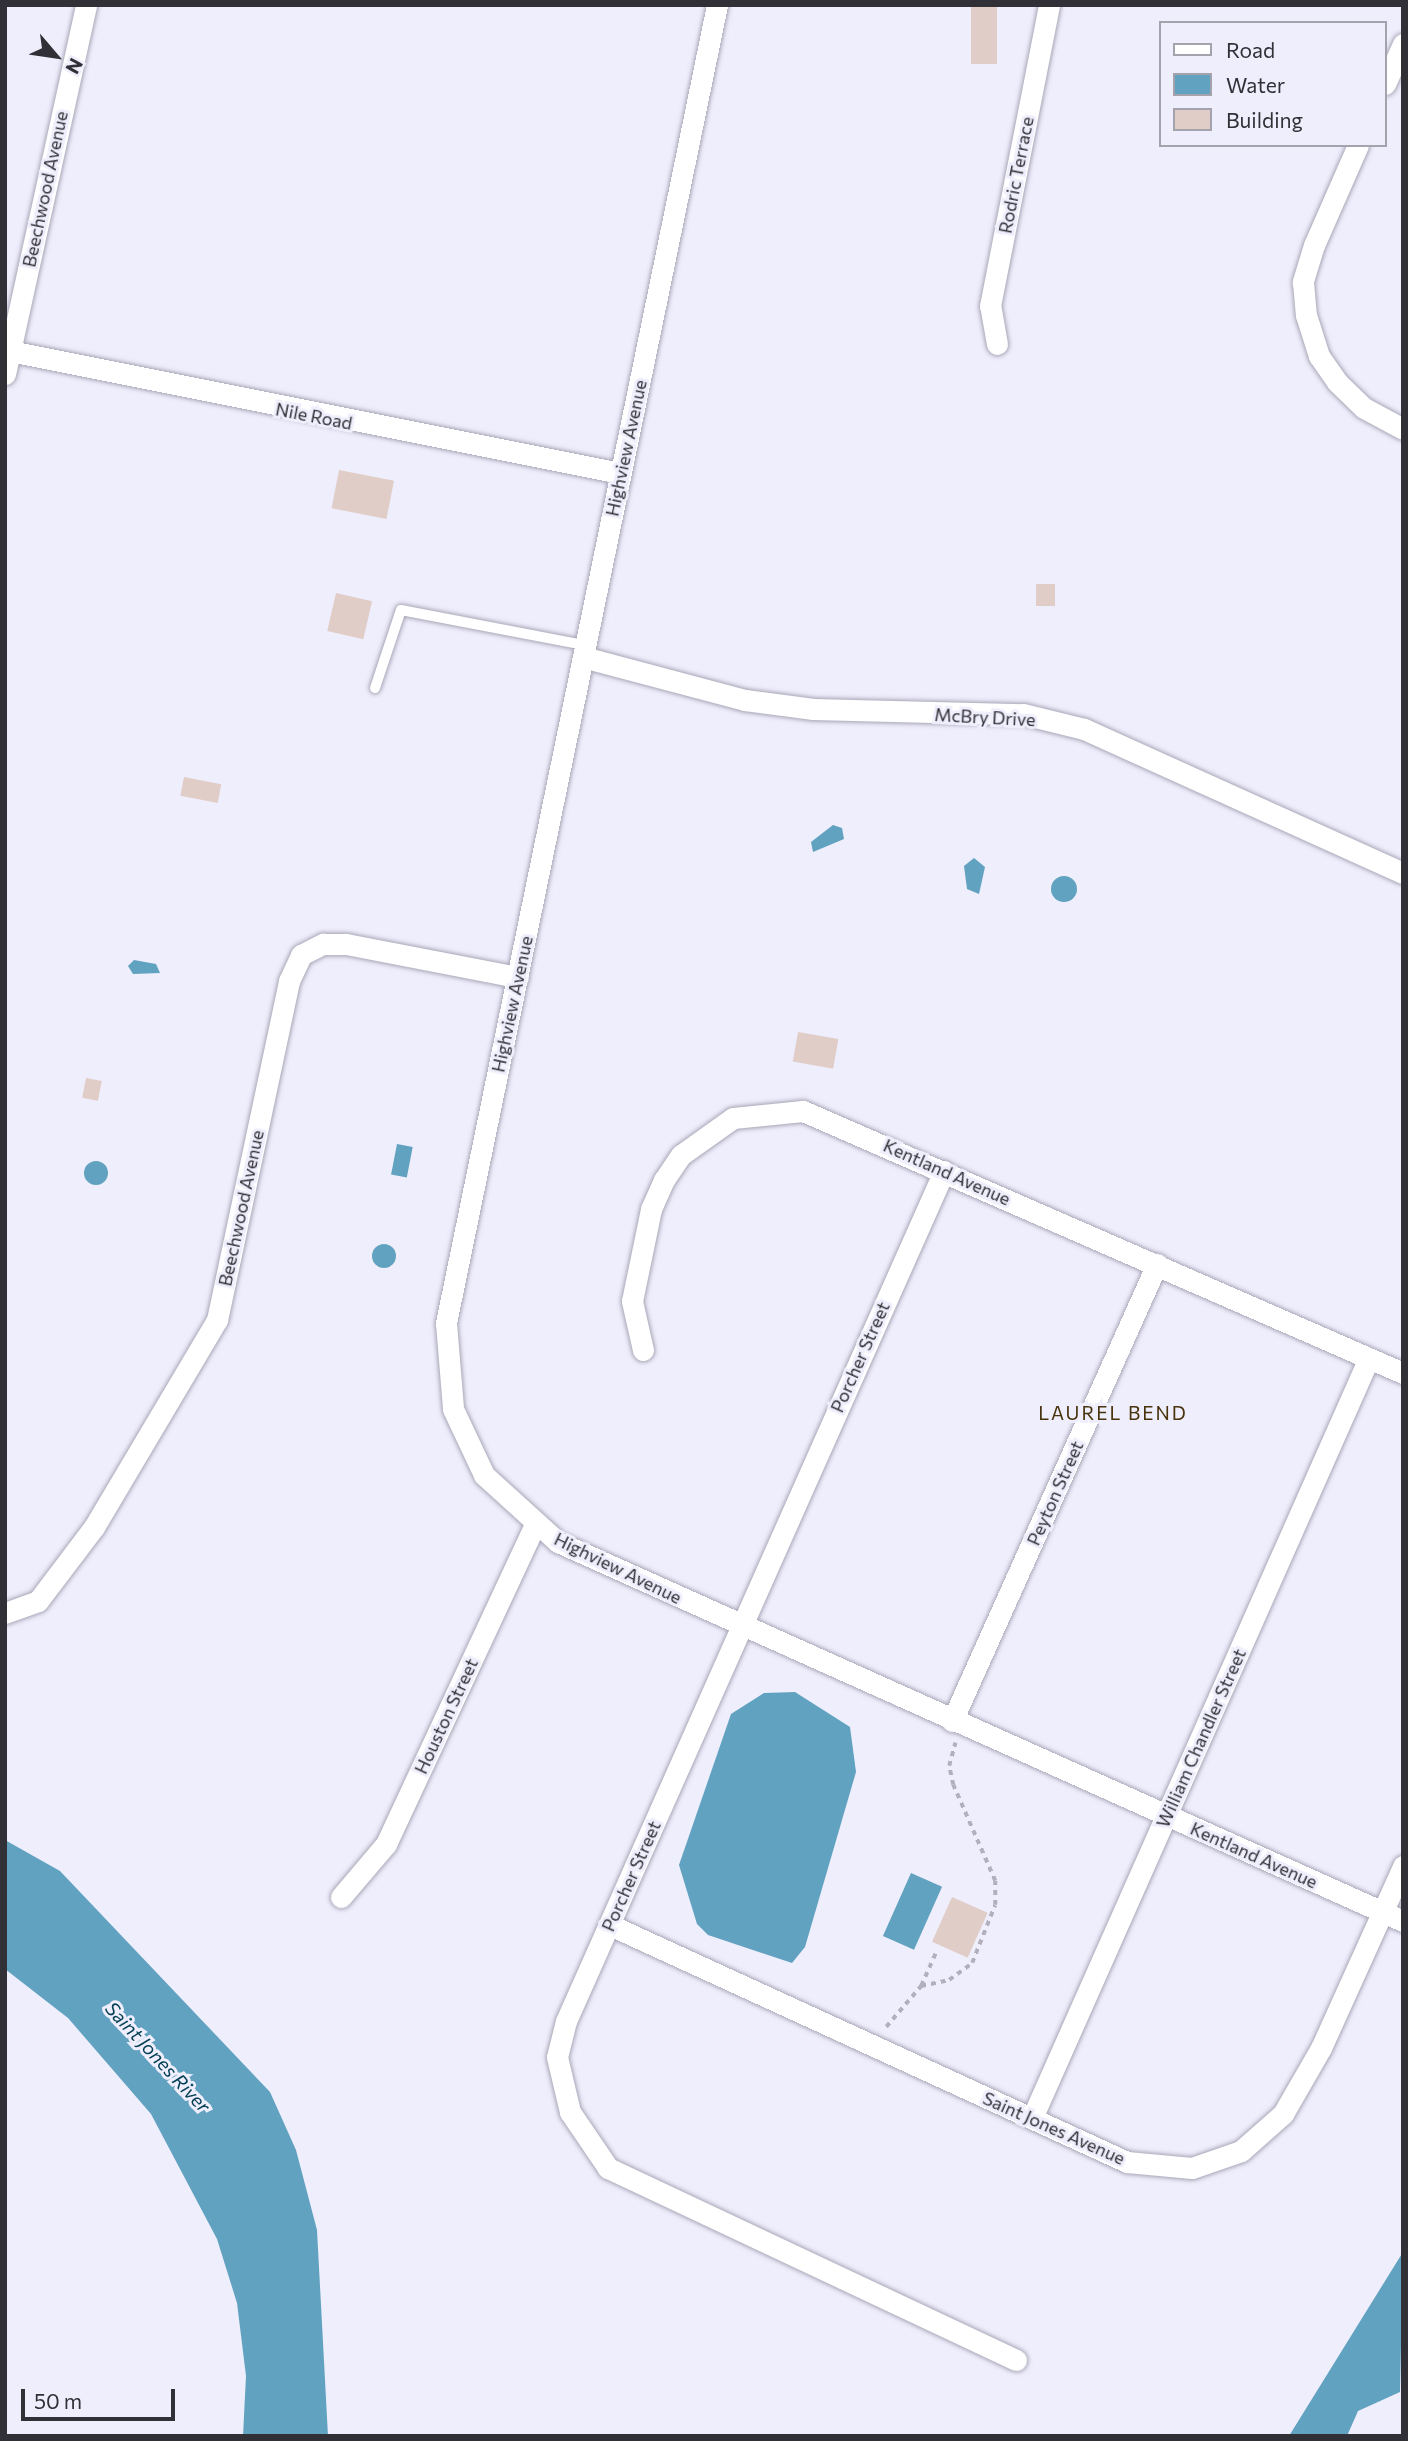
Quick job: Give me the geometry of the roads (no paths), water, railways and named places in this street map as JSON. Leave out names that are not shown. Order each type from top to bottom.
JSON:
[{"type":"street","name":"Beechwood Avenue","points":[[5,374],[86,5]]},
{"type":"street","name":"Highview Avenue","points":[[717,5],[446,1323],[445,1371],[453,1409],[484,1475],[535,1525],[954,1731]]},
{"type":"street","name":"Rodric Terrace","points":[[997,344],[990,306],[1049,5]]},
{"type":"street","points":[[1387,80],[1403,44]]},
{"type":"street","points":[[1357,147],[1314,245],[1303,282],[1306,315],[1319,356],[1336,382],[1364,408],[1403,429]]},
{"type":"street","name":"Nile Road","points":[[8,351],[621,473]]},
{"type":"street","name":"McBry Drive","points":[[584,651],[746,700],[826,710],[1023,714],[1084,729],[1403,873]]},
{"type":"street","name":"Beechwood Avenue","points":[[5,1613],[38,1601],[93,1527],[217,1320],[289,981],[301,955],[323,944],[346,944],[517,977]]},
{"type":"street","name":"Kentland Avenue","points":[[643,1350],[632,1301],[651,1209],[681,1155],[733,1118],[803,1111],[1403,1373]]},
{"type":"street","name":"Porcher Street","points":[[944,1171],[740,1626],[610,1925],[557,2057],[570,2112],[608,2168],[1016,2360]]},
{"type":"street","name":"Peyton Street","points":[[954,1731],[1157,1264]]},
{"type":"street","name":"William Chandler Street","points":[[1032,2118],[1369,1358]]},
{"type":"street","name":"Houston Street","points":[[341,1897],[386,1844],[535,1525]]},
{"type":"street","name":"Kentland Avenue","points":[[954,1731],[1166,1816],[1403,1921]]},
{"type":"street","name":"Saint Jones Avenue","points":[[610,1925],[1127,2162],[1158,2169],[1192,2168],[1241,2151],[1264,2135],[1296,2094],[1403,1866]]},
{"type":"lane","points":[[375,688],[401,610],[584,651]]},
{"type":"water","points":[[833,825],[842,828],[844,839],[813,852],[811,842]]},
{"type":"water","points":[[974,858],[985,867],[979,894],[967,889],[964,866]]},
{"type":"water","points":[[1064,876],[1073,880],[1077,889],[1073,898],[1064,902],[1055,898],[1051,889],[1055,880]]},
{"type":"water","points":[[134,960],[156,964],[160,973],[133,974],[128,966]]},
{"type":"water","points":[[397,1144],[413,1147],[407,1177],[391,1174]]},
{"type":"water","points":[[96,1161],[107,1168],[108,1173],[101,1184],[96,1185],[85,1178],[84,1173],[91,1162]]},
{"type":"water","points":[[384,1244],[395,1251],[396,1256],[389,1267],[384,1268],[373,1261],[372,1256],[379,1245]]},
{"type":"water","points":[[795,1692],[850,1727],[856,1772],[805,1947],[792,1963],[708,1935],[697,1924],[679,1865],[731,1714],[764,1693]]},
{"type":"water","name":"Saint Jones River","points":[[5,1840],[60,1871],[270,2092],[296,2150],[317,2230],[328,2436],[243,2436],[246,2376],[237,2303],[217,2239],[151,2114],[68,2018],[5,1969]]},
{"type":"water","points":[[911,1873],[942,1887],[914,1950],[883,1936]]},
{"type":"water","points":[[1403,2252],[1400,2392],[1358,2411],[1347,2436],[1289,2436]]},
{"type":"district","name":"LAUREL BEND","points":[[1113,1413]]}]
